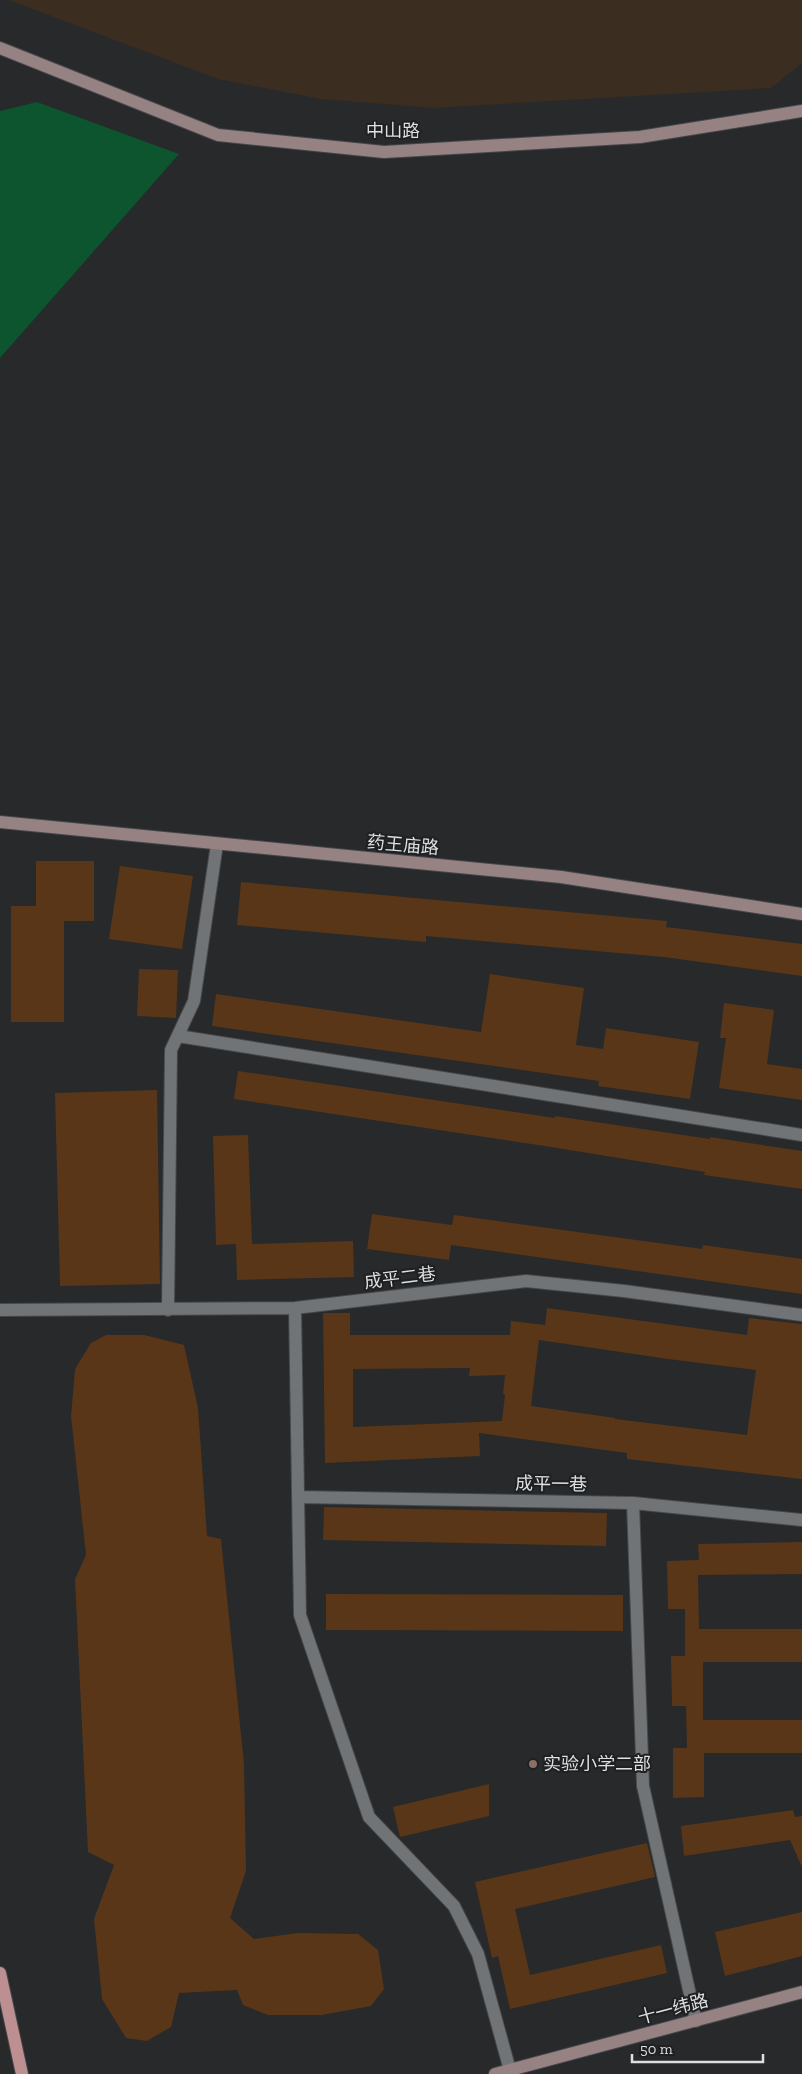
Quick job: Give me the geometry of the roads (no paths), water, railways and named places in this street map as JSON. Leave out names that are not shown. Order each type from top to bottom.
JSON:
[{"type":"main road","points":[[0,1973],[22,2074]]},
{"type":"street","name":"中山路","points":[[0,48],[218,135],[384,152],[640,137],[802,111]]},
{"type":"street","name":"药王庙路","points":[[0,822],[560,877],[802,914]]},
{"type":"street","points":[[168,1310],[171,1050],[194,1001],[217,844]]},
{"type":"street","points":[[178,1036],[802,1135]]},
{"type":"street","name":"成平二巷","points":[[0,1310],[295,1308],[526,1281],[624,1291],[802,1314]]},
{"type":"street","points":[[295,1308],[300,1615],[369,1817],[454,1906],[478,1954],[511,2072]]},
{"type":"street","name":"成平一巷","points":[[298,1497],[633,1503],[802,1520]]},
{"type":"street","points":[[633,1503],[643,1786],[696,2020]]},
{"type":"street","name":"十一纬路","points":[[495,2074],[511,2072],[802,1992]]},
{"type":"place","name":"实验小学二部","points":[[533,1764]]}]
